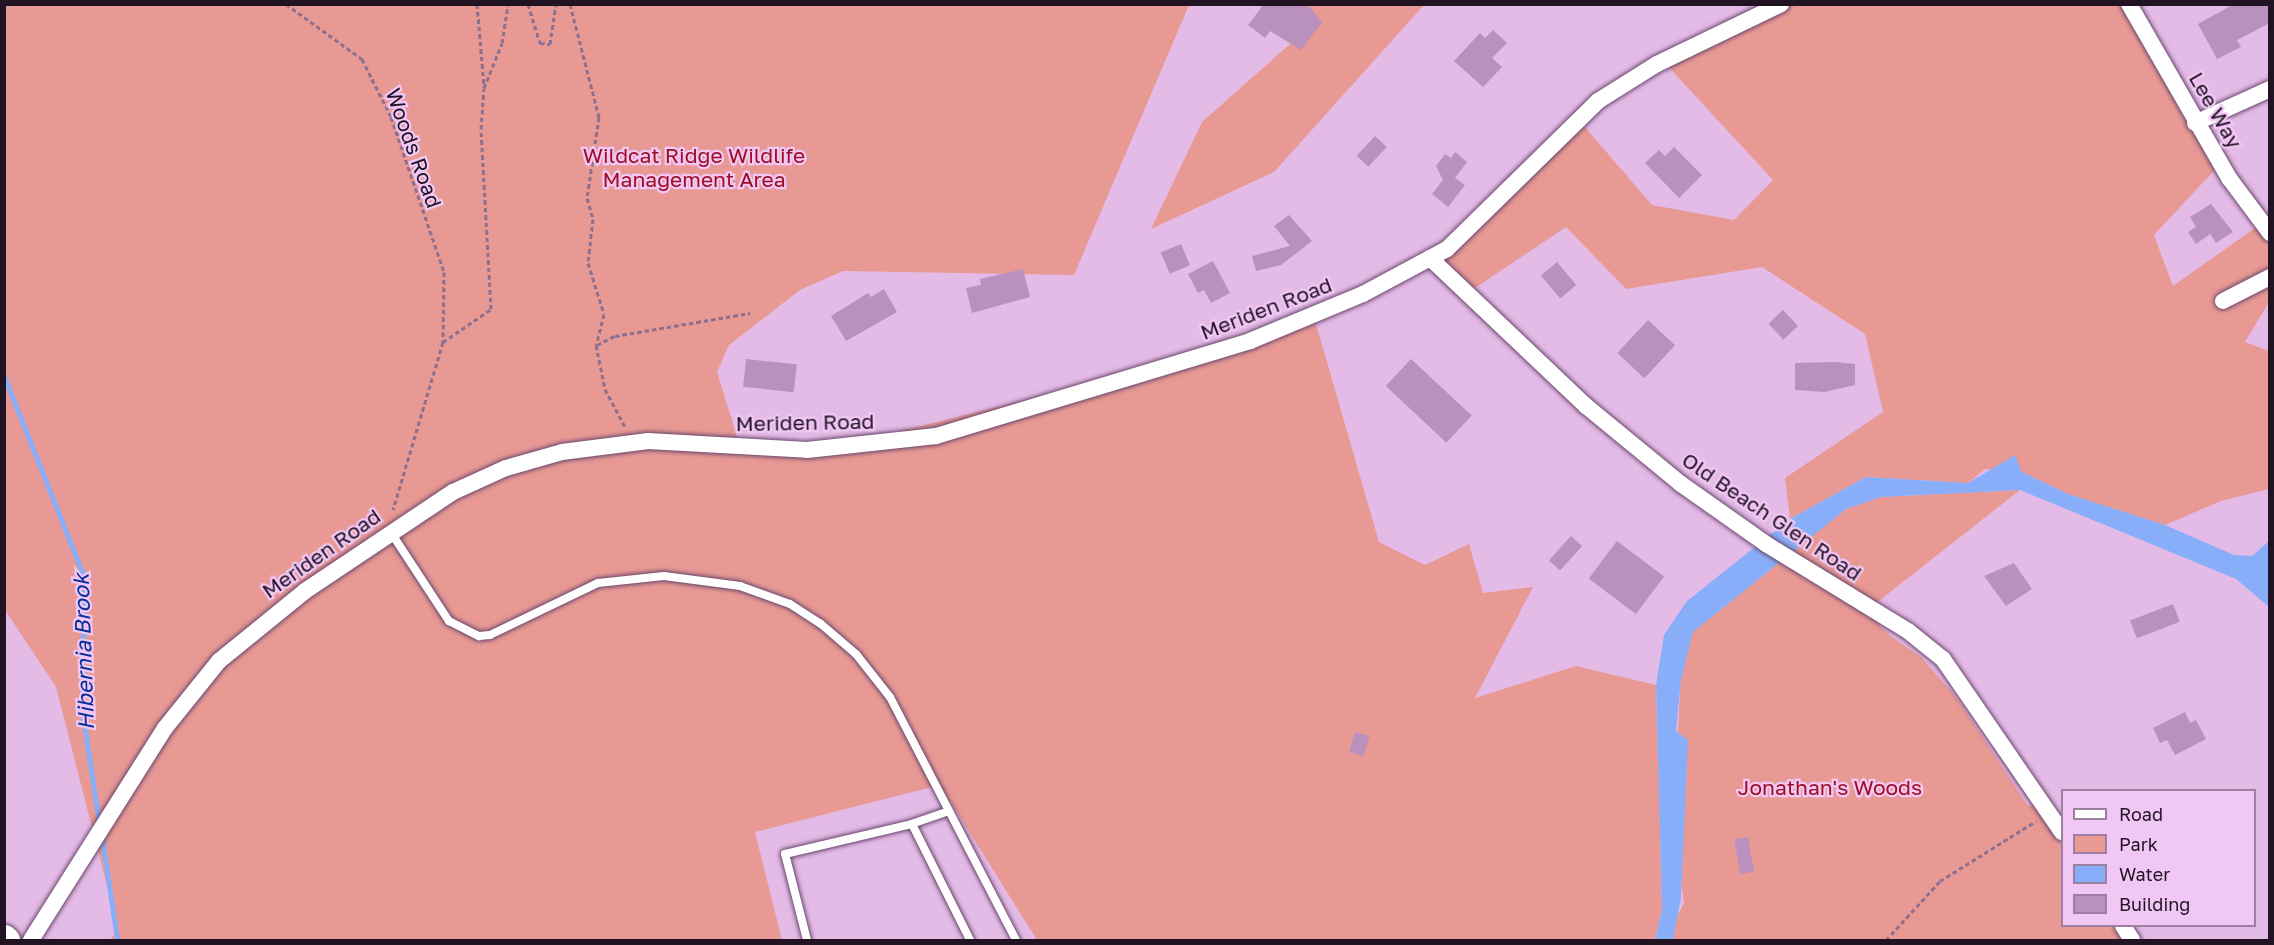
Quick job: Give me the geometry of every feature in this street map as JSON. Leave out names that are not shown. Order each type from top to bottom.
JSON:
[{"type":"street","name":"Meriden Road","points":[[31,940],[171,720],[219,661],[256,626],[389,533],[453,492],[506,468],[562,452],[648,441],[807,450],[936,436],[1250,341],[1310,319],[1430,258],[1471,227],[1554,139],[1598,101],[1657,64],[1781,4]]},
{"type":"street","name":"Lee Way","points":[[2130,4],[2195,123],[2270,233]]},
{"type":"street","points":[[2195,123],[2270,88]]},
{"type":"street","name":"Old Beach Glen Road","points":[[1430,258],[1586,406],[1746,531],[1908,631],[1943,660],[2061,830]]},
{"type":"street","points":[[2223,301],[2270,277]]},
{"type":"street","points":[[2124,927],[2132,940]]},
{"type":"lane","points":[[389,533],[449,621],[479,636],[490,635],[574,591],[625,579],[698,577],[740,586],[790,604],[834,634],[876,677],[1016,940]]},
{"type":"lane","points":[[807,940],[785,854],[912,824],[948,811]]},
{"type":"lane","points":[[912,824],[970,940]]},
{"type":"path","name":"Woods Road","points":[[286,4],[362,59],[391,117],[444,272],[443,342],[389,533]]},
{"type":"path","points":[[443,342],[491,309],[481,129],[484,88],[477,4]]},
{"type":"path","points":[[484,88],[502,43],[508,4]]},
{"type":"path","points":[[528,4],[540,43],[550,44],[556,4]]},
{"type":"path","points":[[570,4],[599,117],[587,198],[593,219],[588,263],[604,314],[596,345],[605,389],[626,429],[648,441]]},
{"type":"path","points":[[596,345],[615,336],[750,313]]},
{"type":"path","points":[[1886,940],[1940,881],[2050,812]]},
{"type":"green space","name":"Wildcat Ridge Wildlife Management Area","points":[[4,5],[1189,5],[1074,275],[843,271],[800,290],[729,345],[717,372],[739,443],[852,443],[1165,365],[1314,317],[1379,542],[1425,565],[1469,544],[1483,593],[1533,587],[1475,698],[1576,666],[1656,685],[1662,909],[1655,940],[1037,940],[940,785],[755,832],[782,940],[110,940],[118,929],[56,687],[5,610]]},
{"type":"green space","points":[[1301,5],[1424,5],[1274,172],[1151,229],[1202,122],[1308,28]]},
{"type":"green space","points":[[1784,5],[2135,5],[2224,160],[2154,235],[2173,286],[2262,223],[2269,231],[2269,302],[2245,342],[2269,351],[2269,489],[2221,501],[2165,525],[2068,494],[2022,472],[1985,469],[1968,483],[1866,477],[1790,519],[1785,478],[1883,412],[1865,334],[1762,267],[1626,289],[1566,227],[1466,294],[1436,257],[1578,119],[1652,205],[1734,220],[1773,180],[1664,62]]},
{"type":"green space","name":"Jonathan's Woods","points":[[2020,490],[1866,611],[1889,635],[1921,657],[1956,697],[2028,806],[2046,804],[2061,829],[2061,927],[2125,927],[2134,940],[1665,940],[1684,903],[1673,820],[1682,656],[1705,604],[1776,564],[1846,509],[1881,497]]},
{"type":"water","points":[[2015,455],[2022,472],[2068,494],[2165,525],[2234,555],[2252,556],[2269,541],[2269,607],[2236,579],[2020,490],[1881,497],[1846,509],[1693,632],[1681,680],[1676,731],[1688,740],[1681,898],[1673,940],[1655,940],[1662,909],[1656,685],[1664,635],[1687,601],[1790,519],[1866,477],[1968,483]]},
{"type":"building","points":[[1264,4],[1307,4],[1322,22],[1301,50],[1270,31],[1265,38],[1248,25]]},
{"type":"building","points":[[2234,4],[2270,4],[2270,23],[2237,40],[2241,47],[2217,59],[2198,24]]},
{"type":"building","points":[[1493,30],[1507,43],[1492,58],[1502,67],[1483,87],[1454,61],[1480,33],[1485,38]]},
{"type":"building","points":[[1375,136],[1387,147],[1368,167],[1357,156]]},
{"type":"building","points":[[1674,147],[1702,175],[1679,198],[1645,163],[1659,150],[1665,156]]},
{"type":"building","points":[[1455,152],[1467,162],[1455,178],[1465,185],[1448,207],[1432,194],[1443,180],[1436,166],[1445,154],[1451,158]]},
{"type":"building","points":[[2211,204],[2233,232],[2216,243],[2210,234],[2196,244],[2188,232],[2196,227],[2190,217]]},
{"type":"building","points":[[1289,215],[1312,241],[1281,265],[1256,271],[1252,256],[1290,246],[1274,226]]},
{"type":"building","points":[[1181,244],[1190,265],[1170,274],[1161,253]]},
{"type":"building","points":[[1213,261],[1230,293],[1211,303],[1204,290],[1198,293],[1188,274]]},
{"type":"building","points":[[1557,262],[1576,285],[1560,298],[1541,275]]},
{"type":"building","points":[[1023,269],[1030,297],[972,313],[966,288],[981,285],[980,279]]},
{"type":"building","points":[[884,289],[897,312],[846,341],[831,316],[868,293],[871,297]]},
{"type":"building","points":[[1783,310],[1798,326],[1783,340],[1768,324]]},
{"type":"building","points":[[1648,320],[1675,345],[1644,378],[1617,353]]},
{"type":"building","points":[[746,359],[797,364],[794,392],[743,387]]},
{"type":"building","points":[[1411,359],[1472,416],[1446,443],[1386,386]]},
{"type":"building","points":[[1795,363],[1855,364],[1855,385],[1824,392],[1795,390]]},
{"type":"building","points":[[1571,536],[1582,546],[1560,571],[1549,561]]},
{"type":"building","points":[[1617,541],[1664,577],[1636,614],[1589,579]]},
{"type":"building","points":[[2014,563],[2032,589],[2006,606],[1984,576]]},
{"type":"building","points":[[2173,604],[2180,622],[2137,638],[2130,620]]},
{"type":"building","points":[[2185,712],[2190,723],[2196,720],[2206,739],[2175,755],[2167,740],[2160,743],[2153,728]]},
{"type":"building","points":[[1355,732],[1369,736],[1364,756],[1349,752]]},
{"type":"building","points":[[1748,837],[1754,871],[1740,874],[1734,839]]},
{"type":"waterway","name":"Hibernia Brook","points":[[4,376],[84,577],[82,710],[99,823]]},
{"type":"waterway","name":"Hibernia Brook","points":[[102,838],[117,940]]}]
